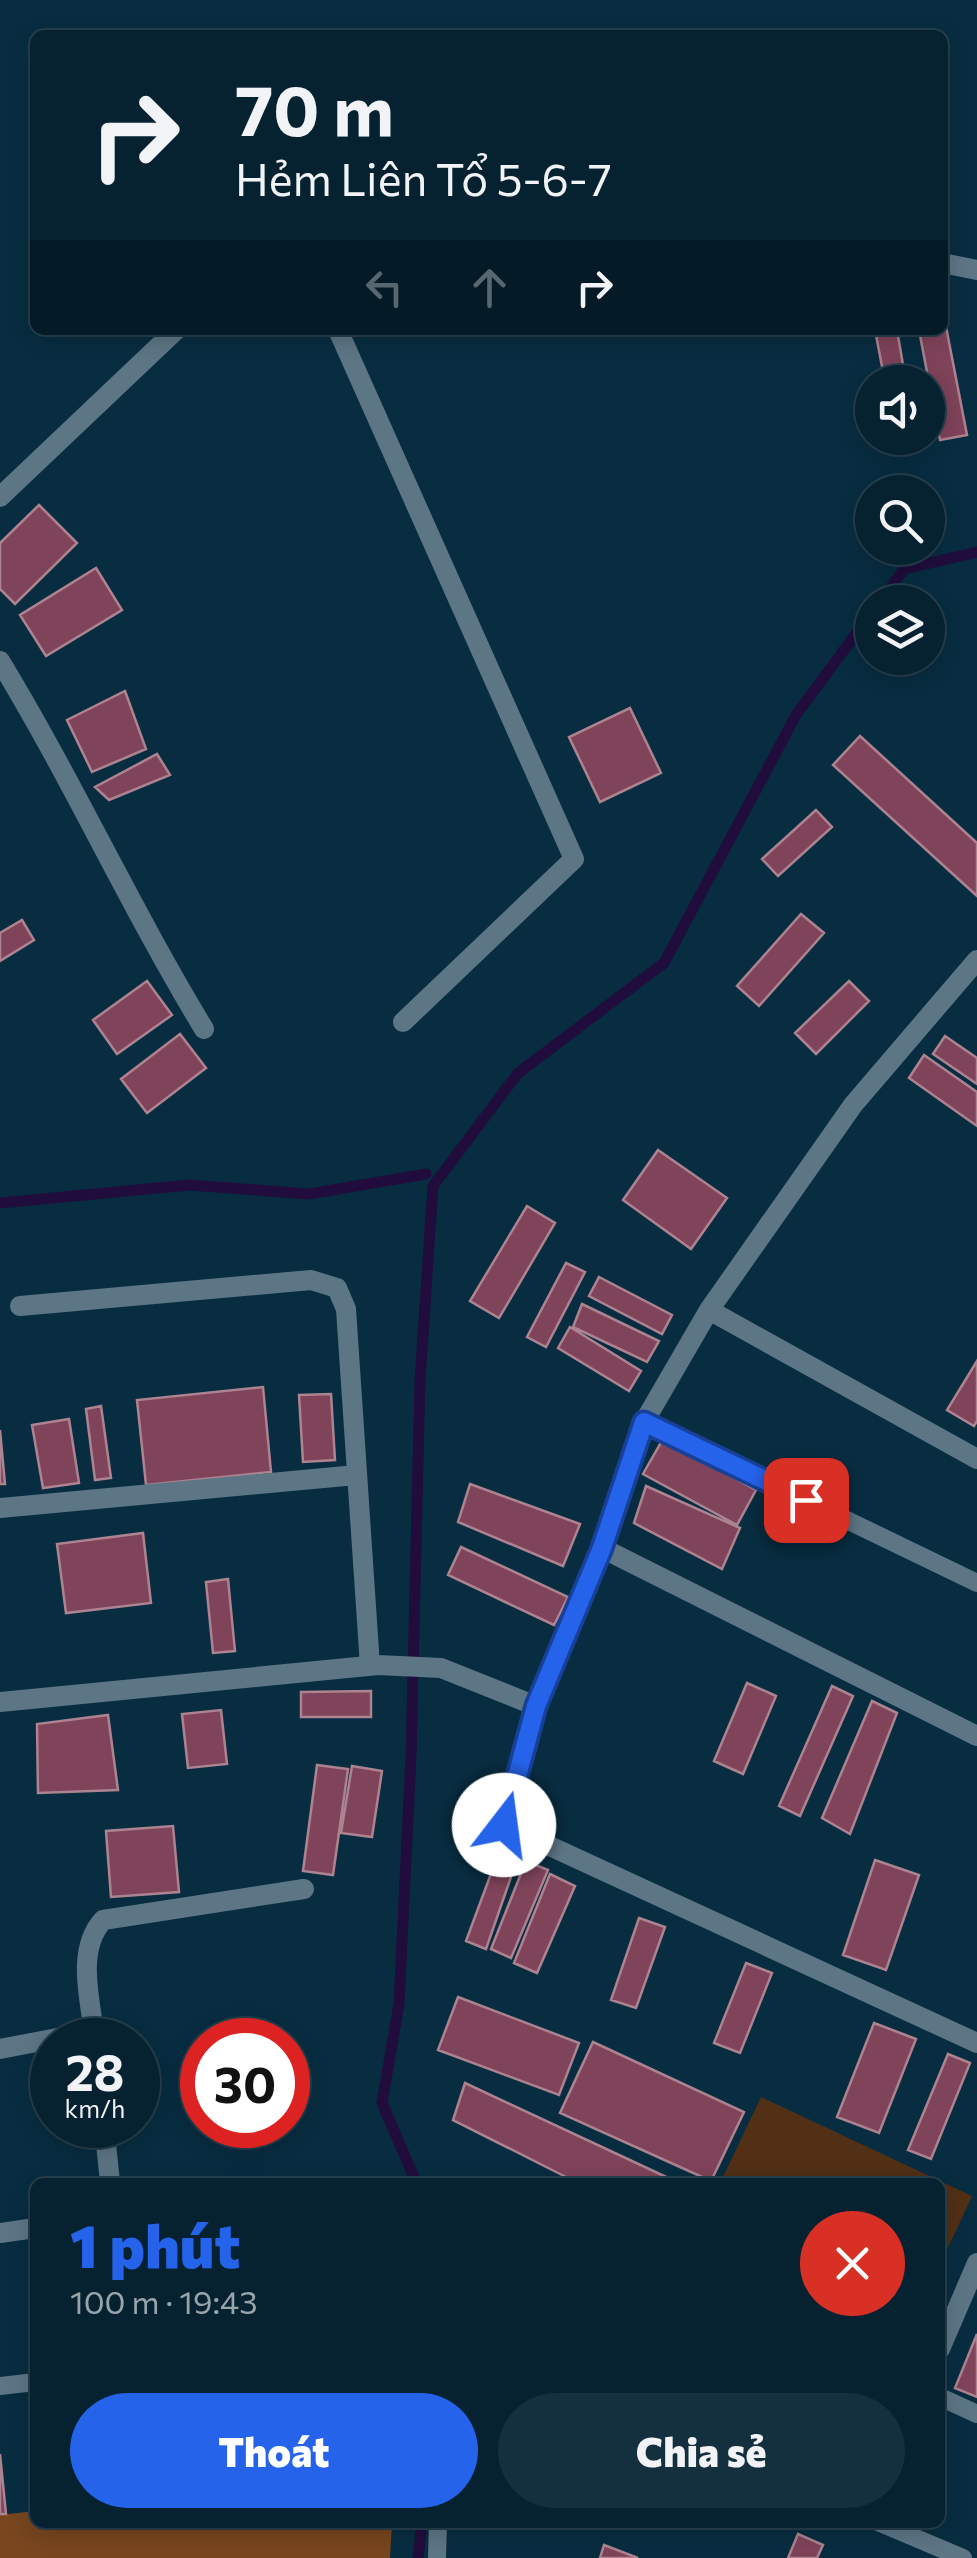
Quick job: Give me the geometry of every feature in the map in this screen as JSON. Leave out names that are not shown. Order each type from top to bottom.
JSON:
[{"type":"street","points":[[948,264],[977,270]]},
{"type":"street","points":[[0,497],[171,335]]},
{"type":"street","points":[[340,335],[574,859],[403,1022]]},
{"type":"street","points":[[0,661],[39,726],[162,960],[204,1029]]},
{"type":"street","points":[[977,960],[853,1105],[710,1310],[644,1422],[602,1548],[536,1706],[504,1825],[977,2043]]},
{"type":"street","points":[[20,1306],[311,1280],[337,1288],[346,1309],[356,1475],[374,1665]]},
{"type":"street","points":[[710,1310],[977,1460]]},
{"type":"street","points":[[0,1508],[356,1475]]},
{"type":"street","points":[[602,1548],[977,1736]]},
{"type":"street","points":[[0,1702],[374,1665],[420,1665],[441,1668],[536,1706]]},
{"type":"street","points":[[93,2018],[86,1956],[94,1930],[103,1920],[304,1888]]},
{"type":"street","points":[[0,2049],[30,2045]]},
{"type":"street","points":[[106,2148],[110,2178]]},
{"type":"street","points":[[0,2233],[30,2229]]},
{"type":"street","points":[[945,2338],[977,2262]]},
{"type":"lane","points":[[644,1422],[977,1582]]},
{"type":"lane","points":[[0,2386],[30,2383]]},
{"type":"lane","points":[[945,2398],[977,2414]]},
{"type":"lane","points":[[436,2558],[438,2528]]},
{"type":"lane","points":[[892,2528],[963,2558]]},
{"type":"shaded area","points":[[761,2097],[934,2178],[725,2178]]},
{"type":"shaded area","points":[[945,2183],[972,2196],[945,2254]]},
{"type":"shaded area","points":[[30,2512],[30,2528],[392,2528],[390,2558],[0,2558],[0,2515]]},
{"type":"building","points":[[876,335],[898,335],[903,365],[882,365]]},
{"type":"building","points":[[920,335],[948,335],[967,435],[945,439],[945,365],[926,365]]},
{"type":"building","points":[[39,505],[77,543],[15,604],[0,589],[0,543]]},
{"type":"building","points":[[96,568],[122,610],[46,656],[20,615]]},
{"type":"building","points":[[125,691],[146,749],[92,772],[67,720]]},
{"type":"building","points":[[630,708],[661,773],[600,802],[569,737]]},
{"type":"building","points":[[860,736],[977,843],[977,896],[833,765]]},
{"type":"building","points":[[157,754],[170,775],[109,800],[95,787]]},
{"type":"building","points":[[816,810],[832,827],[778,876],[762,859]]},
{"type":"building","points":[[801,914],[824,933],[759,1006],[737,986]]},
{"type":"building","points":[[22,920],[34,940],[0,961],[0,933]]},
{"type":"building","points":[[147,981],[172,1015],[117,1054],[93,1020]]},
{"type":"building","points":[[849,981],[869,1001],[816,1054],[795,1033]]},
{"type":"building","points":[[180,1034],[206,1068],[147,1113],[121,1079]]},
{"type":"building","points":[[945,1036],[977,1058],[977,1084],[933,1054]]},
{"type":"building","points":[[924,1055],[977,1092],[977,1126],[909,1078]]},
{"type":"building","points":[[658,1150],[727,1198],[691,1249],[623,1200]]},
{"type":"building","points":[[527,1206],[555,1223],[499,1318],[470,1301]]},
{"type":"building","points":[[566,1263],[585,1272],[546,1347],[527,1337]]},
{"type":"building","points":[[599,1277],[672,1315],[662,1334],[589,1296]]},
{"type":"building","points":[[582,1304],[659,1341],[647,1362],[573,1327]]},
{"type":"building","points":[[570,1327],[641,1371],[629,1391],[558,1348]]},
{"type":"building","points":[[977,1361],[977,1421],[974,1426],[947,1410]]},
{"type":"building","points":[[263,1387],[271,1472],[146,1485],[137,1400]]},
{"type":"building","points":[[331,1394],[335,1460],[303,1462],[299,1395]]},
{"type":"building","points":[[101,1406],[111,1478],[95,1480],[86,1409]]},
{"type":"building","points":[[69,1419],[79,1483],[43,1488],[32,1425]]},
{"type":"building","points":[[0,1430],[5,1484],[0,1484]]},
{"type":"building","points":[[663,1439],[756,1490],[737,1525],[643,1474]]},
{"type":"building","points":[[470,1484],[580,1524],[563,1566],[458,1522]]},
{"type":"building","points":[[646,1486],[740,1528],[722,1569],[634,1523]]},
{"type":"building","points":[[143,1533],[151,1603],[66,1613],[57,1544]]},
{"type":"building","points":[[461,1547],[568,1597],[554,1625],[448,1575]]},
{"type":"building","points":[[228,1579],[235,1651],[213,1653],[206,1582]]},
{"type":"building","points":[[747,1683],[776,1696],[743,1774],[714,1761]]},
{"type":"building","points":[[832,1686],[853,1696],[800,1816],[779,1806]]},
{"type":"building","points":[[371,1691],[371,1717],[301,1717],[301,1692]]},
{"type":"building","points":[[872,1701],[897,1713],[850,1834],[822,1818]]},
{"type":"building","points":[[221,1710],[227,1764],[188,1768],[182,1714]]},
{"type":"building","points":[[108,1715],[118,1790],[38,1793],[37,1724]]},
{"type":"building","points":[[317,1765],[348,1769],[333,1875],[303,1871]]},
{"type":"building","points":[[352,1766],[382,1771],[372,1837],[341,1833]]},
{"type":"building","points":[[173,1826],[179,1892],[111,1897],[106,1831]]},
{"type":"building","points":[[502,1844],[520,1851],[486,1949],[466,1941]]},
{"type":"building","points":[[875,1860],[919,1875],[886,1970],[843,1955]]},
{"type":"building","points":[[526,1861],[548,1870],[511,1958],[491,1949]]},
{"type":"building","points":[[550,1874],[575,1886],[537,1973],[514,1963]]},
{"type":"building","points":[[639,1918],[665,1927],[636,2008],[611,2000]]},
{"type":"building","points":[[746,1963],[772,1973],[740,2053],[714,2043]]},
{"type":"building","points":[[458,1997],[579,2043],[559,2095],[438,2050]]},
{"type":"building","points":[[874,2023],[916,2039],[879,2133],[837,2117]]},
{"type":"building","points":[[593,2042],[744,2112],[712,2178],[704,2178],[560,2113]]},
{"type":"building","points":[[948,2054],[970,2063],[931,2159],[908,2150]]},
{"type":"building","points":[[465,2083],[668,2178],[568,2178],[453,2120]]},
{"type":"building","points":[[977,2334],[977,2397],[955,2388]]},
{"type":"building","points":[[0,2454],[6,2514],[0,2514]]},
{"type":"building","points":[[798,2534],[823,2545],[817,2558],[788,2558]]},
{"type":"building","points":[[604,2545],[638,2558],[600,2558]]},
{"type":"waterway","points":[[892,585],[904,569],[977,552]]},
{"type":"waterway","points":[[414,2178],[382,2103],[399,2004],[411,1756],[420,1380],[433,1186],[518,1073],[664,963],[796,715],[855,635]]},
{"type":"waterway","points":[[0,1203],[189,1185],[309,1194],[426,1174]]},
{"type":"waterway","points":[[418,2558],[421,2528]]},
{"type":"route","points":[[504,1825],[536,1706],[602,1548],[644,1422],[806,1500]]}]
